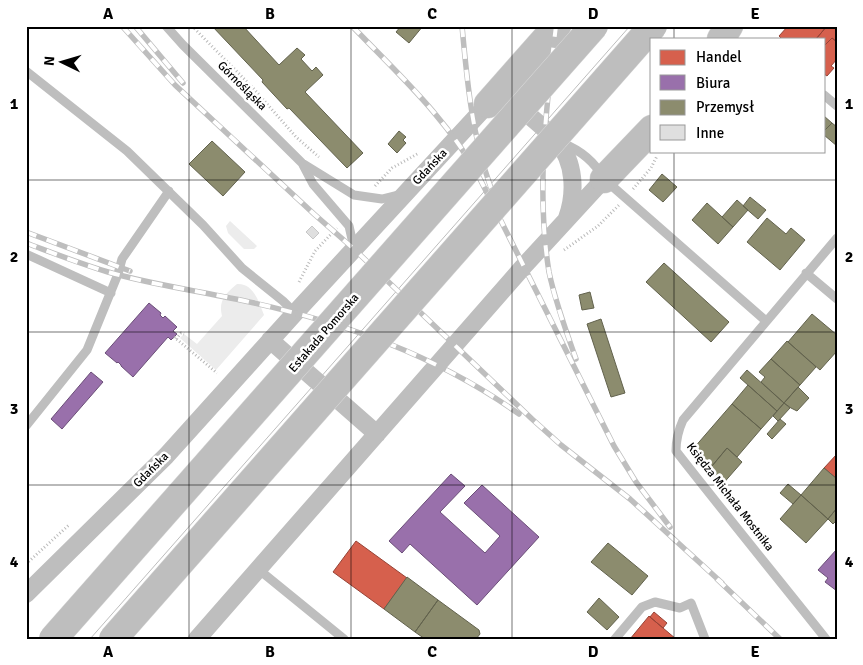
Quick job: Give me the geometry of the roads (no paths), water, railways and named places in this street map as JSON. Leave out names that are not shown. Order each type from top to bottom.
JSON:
[{"type":"main road","points":[[490,102],[557,26]]},
{"type":"main road","name":"Estakada Pomorska","points":[[53,639],[594,26]]},
{"type":"main road","points":[[113,639],[653,26]]},
{"type":"main road","points":[[722,38],[729,26]]},
{"type":"main road","points":[[604,178],[650,131]]},
{"type":"street","points":[[490,102],[507,102],[519,107],[557,141],[568,161],[572,179],[572,198],[566,221]]},
{"type":"street","name":"Gdańska","points":[[26,594],[166,456],[270,340],[289,307],[354,249],[490,102]]},
{"type":"street","points":[[197,639],[604,178]]},
{"type":"street","points":[[270,340],[377,434]]},
{"type":"lane","name":"Górnośląska","points":[[166,26],[302,162],[354,195],[382,199],[406,192]]},
{"type":"lane","points":[[26,71],[127,151],[169,191],[242,268],[289,307]]},
{"type":"lane","points":[[826,97],[837,106]]},
{"type":"lane","points":[[557,141],[579,151],[597,167],[604,178],[766,321]]},
{"type":"lane","name":"Górnośląska","points":[[302,162],[313,184],[349,226],[354,249]]},
{"type":"lane","points":[[26,426],[87,350],[111,292],[122,259],[169,191]]},
{"type":"lane","name":"Księdza Michała Mostnika","points":[[826,639],[676,451],[676,439],[683,420],[837,238]]},
{"type":"lane","points":[[26,254],[111,292]]},
{"type":"lane","points":[[806,273],[837,299]]},
{"type":"lane","points":[[258,569],[344,639]]},
{"type":"lane","points":[[615,639],[642,607],[655,602],[680,608],[691,603],[705,639]]},
{"type":"tram line","points":[[90,639],[630,26]]},
{"type":"railway","points":[[122,26],[175,85],[354,249],[532,419],[561,445],[630,499],[722,583]]},
{"type":"railway","points":[[135,26],[183,83]]},
{"type":"railway","points":[[352,26],[422,98],[467,157],[480,179],[614,446],[636,482],[670,527]]},
{"type":"railway","points":[[462,26],[468,88],[475,128],[491,188]]},
{"type":"railway","points":[[556,26],[546,118],[543,211],[549,272],[576,359]]},
{"type":"railway","points":[[26,232],[130,271]]},
{"type":"railway","points":[[26,243],[88,266],[125,277],[282,309],[353,330],[388,343],[455,374],[519,414]]},
{"type":"railway","points":[[717,579],[780,639]]}]
